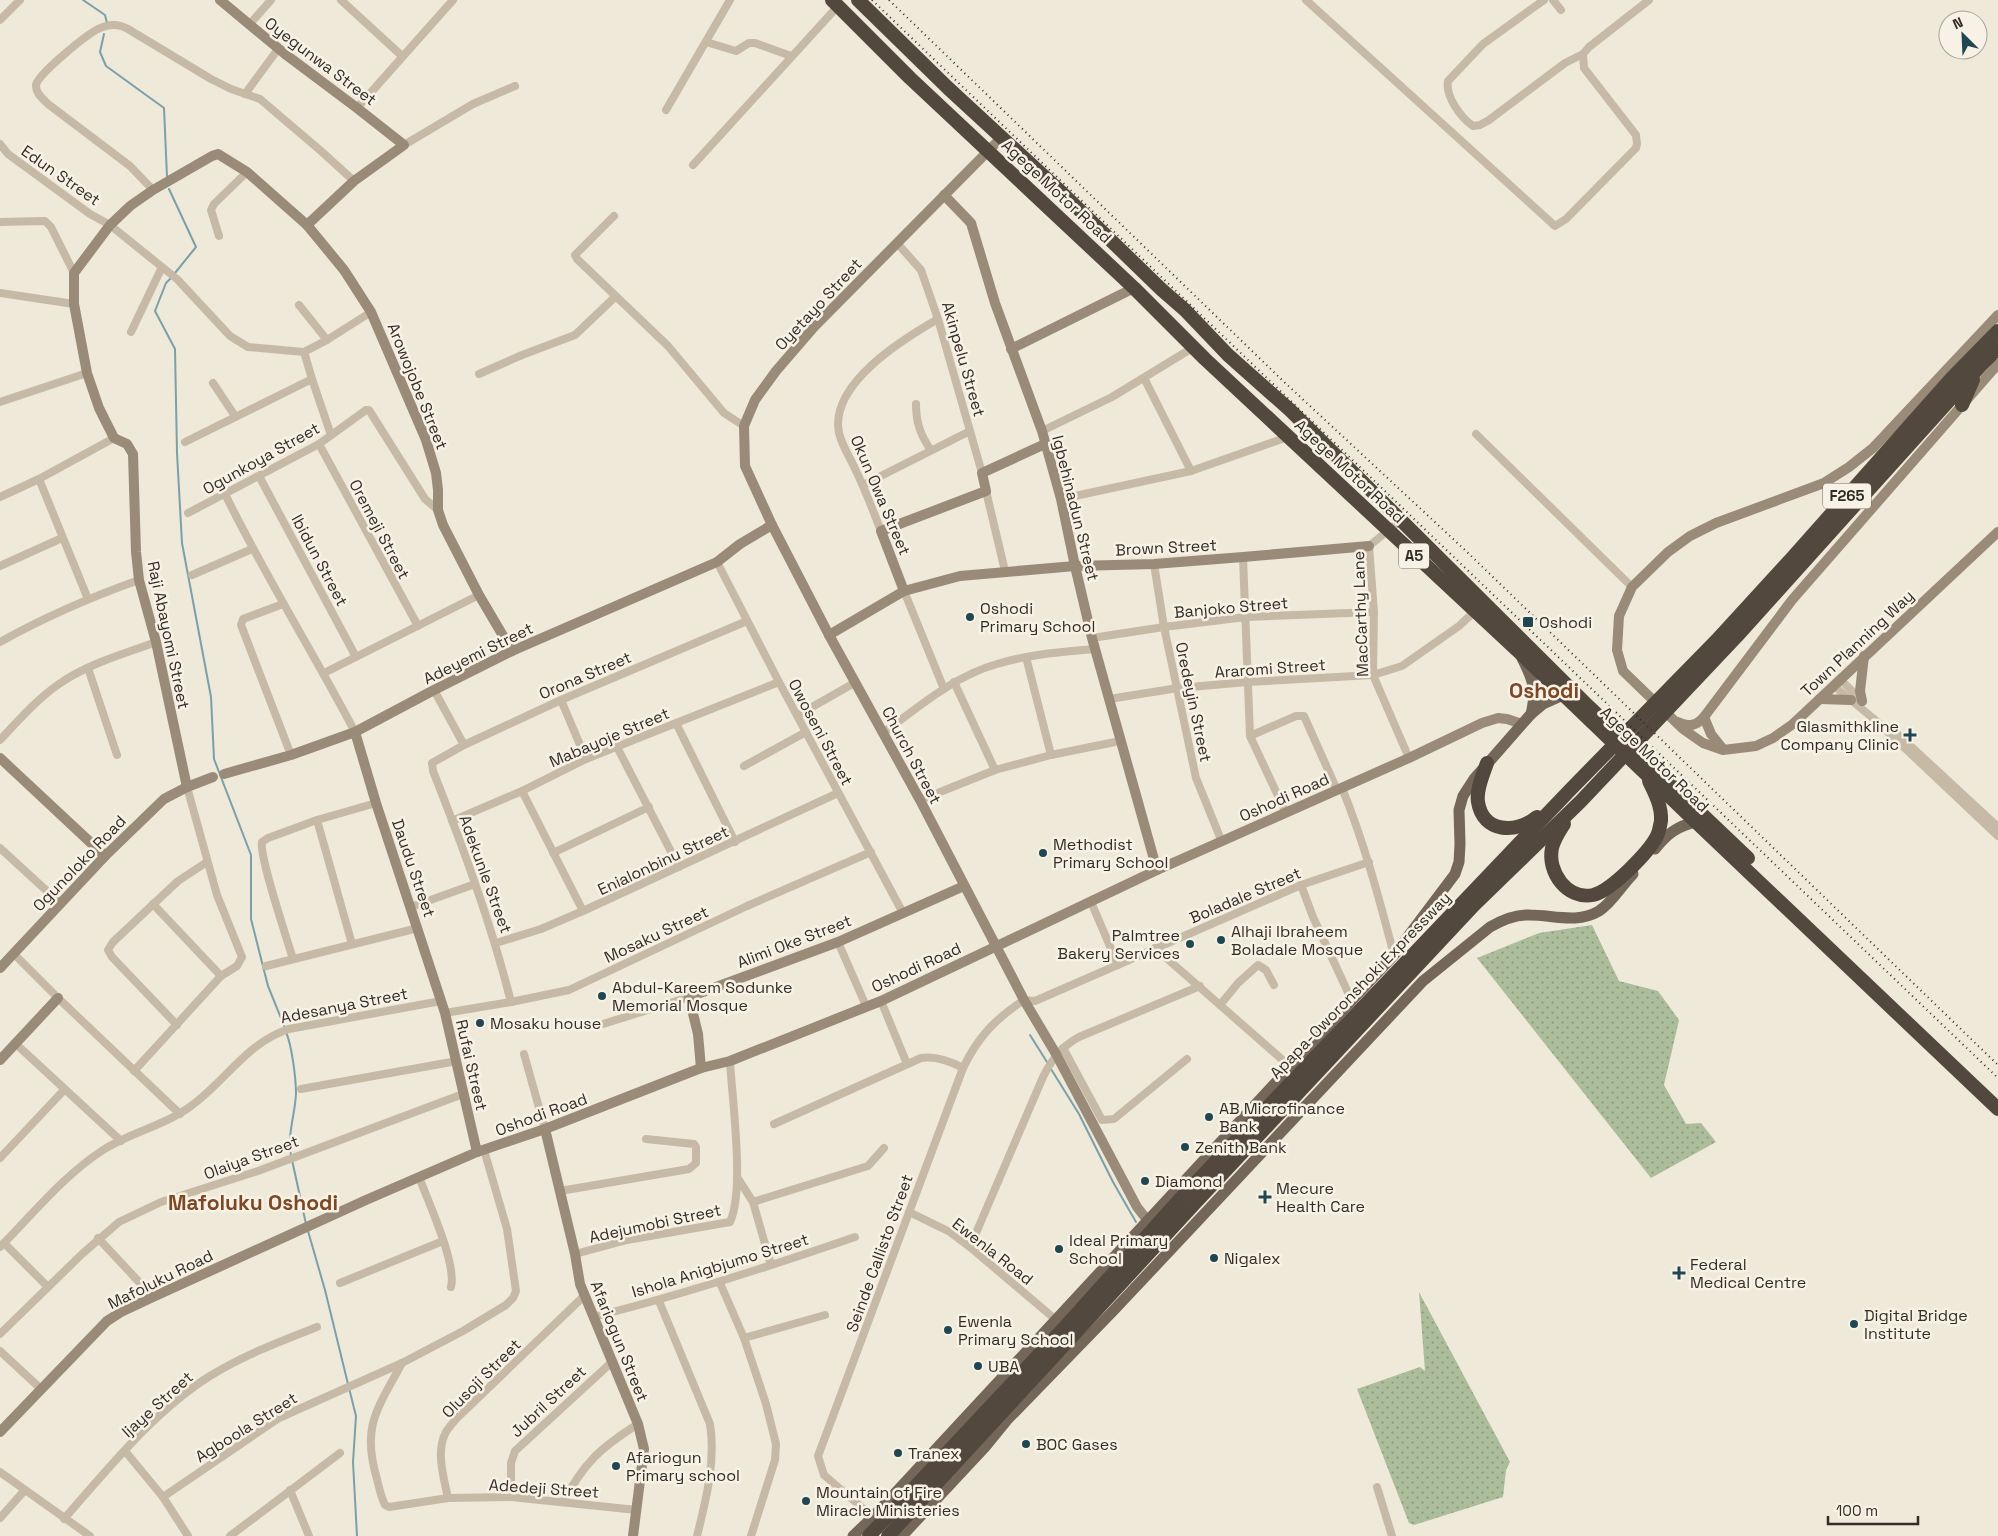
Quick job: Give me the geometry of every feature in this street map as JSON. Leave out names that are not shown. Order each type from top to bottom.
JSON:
[{"type":"highway","name":"Agege Motor Road","points":[[858,0],[1162,290],[1186,310],[1228,355],[1290,410],[1998,1109]]},
{"type":"highway","name":"Agege Motor Road","points":[[835,3],[910,78],[1134,288],[1288,437],[1519,652],[1648,778],[1790,905],[1998,1097]]},
{"type":"highway","name":"Apapa-Oworonshoki Expressway","points":[[869,1536],[1065,1328],[1295,1071],[1697,661],[1793,557],[1922,412],[1946,378],[1998,331]]},
{"type":"highway","name":"Apapa-Oworonshoki Expressway","points":[[888,1536],[1003,1418],[1474,905],[1581,801],[1718,655],[1998,348]]},
{"type":"highway","points":[[1962,405],[1973,389],[1980,366]]},
{"type":"highway","points":[[1923,395],[1946,378]]},
{"type":"highway","points":[[1946,404],[1973,389]]},
{"type":"highway","points":[[1487,763],[1478,791],[1478,801],[1480,811],[1496,826],[1510,829],[1533,820],[1570,790]]},
{"type":"highway","points":[[1581,801],[1556,836],[1552,853],[1558,880],[1572,892],[1592,895],[1614,884],[1658,836],[1661,820],[1660,807],[1648,778]]},
{"type":"main road","name":"Apapa-Oworonshoki Expressway","points":[[1519,652],[1532,678],[1534,688],[1534,699],[1530,714]]},
{"type":"main road","name":"Apapa-Oworonshoki Expressway","points":[[853,1536],[873,1517],[1148,1221],[1295,1071],[1352,1001],[1394,955],[1455,874],[1459,862],[1459,810],[1464,796],[1474,779],[1530,714],[1543,704],[1564,695]]},
{"type":"main road","name":"Apapa-Oworonshoki Expressway","points":[[902,1536],[985,1447],[1003,1418],[1114,1310],[1423,981],[1490,927],[1500,922],[1530,914],[1572,918],[1591,915],[1600,910],[1611,901],[1665,836],[1683,825],[1696,822]]},
{"type":"street","points":[[0,20],[20,0]]},
{"type":"street","name":"Oyegunwa Street","points":[[220,0],[278,49],[404,145]]},
{"type":"street","points":[[248,25],[271,0]]},
{"type":"street","points":[[341,0],[402,56]]},
{"type":"street","points":[[666,110],[730,0]]},
{"type":"street","points":[[1306,0],[1555,226],[1566,220],[1636,148],[1637,144],[1633,131],[1584,68],[1583,54]]},
{"type":"street","points":[[1544,0],[1483,44],[1448,81],[1449,95],[1467,122],[1473,126],[1480,125],[1489,120],[1566,62],[1583,54],[1589,47],[1649,0]]},
{"type":"street","points":[[1553,0],[1560,10]]},
{"type":"street","points":[[357,108],[450,1]]},
{"type":"street","points":[[693,164],[791,56],[835,3]]},
{"type":"street","points":[[74,272],[110,225],[130,206],[153,190],[130,166],[41,98],[36,86],[40,76],[84,38],[98,29],[112,24],[121,25],[211,79],[260,100],[321,150],[354,181]]},
{"type":"street","points":[[706,42],[736,51],[755,43],[791,56]]},
{"type":"street","points":[[245,94],[278,49]]},
{"type":"street","points":[[307,225],[354,181],[404,145],[473,104],[515,86]]},
{"type":"street","name":"Oyetayo Street","points":[[772,525],[745,466],[744,426],[755,400],[776,371],[814,327],[1002,138]]},
{"type":"street","name":"Edun Street","points":[[0,144],[15,160],[90,214],[110,225],[170,272],[230,336],[248,347],[304,352]]},
{"type":"street","name":"Arowojobe Street","points":[[153,190],[218,154],[246,172],[307,225],[344,270],[371,312],[428,446],[438,490],[438,510],[443,525],[479,595],[512,651]]},
{"type":"street","points":[[219,236],[211,210],[214,204],[246,172]]},
{"type":"street","name":"Igbehinadun Street","points":[[944,195],[971,223],[995,303],[1042,432],[1061,499],[1092,638],[1157,870]]},
{"type":"street","points":[[614,216],[575,256],[668,346],[724,413],[744,426]]},
{"type":"street","points":[[0,222],[45,221],[51,227],[74,272],[74,304],[87,373],[114,438],[39,479],[0,497]]},
{"type":"street","name":"Akinpelu Street","points":[[897,243],[921,270],[938,319],[986,491]]},
{"type":"street","points":[[131,332],[162,266]]},
{"type":"street","points":[[1011,349],[1134,288]]},
{"type":"street","points":[[0,293],[74,304]]},
{"type":"street","points":[[478,374],[522,354],[575,335],[615,296]]},
{"type":"street","points":[[299,304],[327,340]]},
{"type":"street","points":[[331,435],[304,352],[371,312]]},
{"type":"street","name":"Apapa-Oworonshoki Expressway","points":[[1946,378],[1998,315]]},
{"type":"street","name":"Okun Owa Street","points":[[938,319],[905,337],[875,361],[858,379],[841,405],[838,419],[839,434],[863,485],[944,690]]},
{"type":"street","points":[[1042,432],[1112,397],[1194,347]]},
{"type":"street","points":[[1973,389],[1998,364]]},
{"type":"street","points":[[0,402],[87,373]]},
{"type":"street","points":[[1144,378],[1191,471]]},
{"type":"street","points":[[184,442],[312,379]]},
{"type":"street","points":[[213,384],[235,416]]},
{"type":"street","points":[[1723,750],[1703,743],[1683,729],[1623,671],[1616,645],[1617,627],[1619,616],[1632,588],[1668,552],[1690,536],[1716,523],[1824,483],[1849,467],[1873,448],[1923,395]]},
{"type":"street","points":[[916,404],[916,419],[920,434],[930,450]]},
{"type":"street","points":[[1672,720],[1690,726],[1697,725],[1792,600],[1962,405]]},
{"type":"street","name":"Ogunkoya Street","points":[[188,513],[319,444],[366,410],[369,410],[425,499],[438,510]]},
{"type":"street","points":[[863,485],[970,431]]},
{"type":"street","points":[[1476,434],[1632,588]]},
{"type":"street","points":[[1061,499],[1191,471],[1288,437]]},
{"type":"street","name":"Raji Abayomi Street","points":[[114,438],[127,444],[133,454],[136,552],[139,580],[156,642],[187,787]]},
{"type":"street","name":"Oremeji Street","points":[[319,444],[418,626]]},
{"type":"street","points":[[982,473],[1045,444]]},
{"type":"street","name":"Ibidun Street","points":[[259,476],[356,657]]},
{"type":"street","points":[[39,479],[88,598]]},
{"type":"street","points":[[881,531],[986,491],[1004,571]]},
{"type":"street","points":[[225,494],[252,549],[324,673],[355,732]]},
{"type":"street","name":"MacCarthy Lane","points":[[1401,520],[1396,526],[1387,530],[1369,546],[1374,612],[1373,675],[1409,758]]},
{"type":"street","name":"Adeyemi Street","points":[[187,787],[213,777],[291,755],[355,732],[512,651],[717,562],[740,544],[772,525]]},
{"type":"street","name":"Church Street","points":[[772,525],[829,635],[920,800],[1054,1058],[1137,1207],[1148,1221]]},
{"type":"street","name":"Town Planning Way","points":[[1723,750],[1756,746],[1773,738],[1793,724],[1998,532]]},
{"type":"street","points":[[0,566],[62,538]]},
{"type":"street","name":"Brown Street","points":[[829,635],[904,591],[960,576],[1075,566],[1154,564],[1369,546]]},
{"type":"street","points":[[192,575],[252,549]]},
{"type":"street","points":[[1243,557],[1250,736],[1286,813]]},
{"type":"street","name":"Owoseni Street","points":[[717,562],[778,682],[798,715],[903,913]]},
{"type":"street","name":"Oredeyin Street","points":[[1154,564],[1164,627],[1196,778],[1222,842]]},
{"type":"street","points":[[0,642],[31,624],[88,598],[139,580]]},
{"type":"street","points":[[324,673],[479,595]]},
{"type":"street","points":[[283,604],[243,619],[241,625],[291,755]]},
{"type":"street","name":"Banjoko Street","points":[[1092,638],[1246,617],[1374,612]]},
{"type":"street","name":"Araromi Street","points":[[1109,699],[1178,688],[1373,675],[1402,666],[1459,626],[1474,612]]},
{"type":"street","name":"Orona Street","points":[[436,759],[464,744],[561,700],[747,621]]},
{"type":"street","points":[[0,740],[24,714],[59,684],[88,668],[156,642]]},
{"type":"street","points":[[883,733],[954,682],[996,664],[1026,657],[1095,649]]},
{"type":"street","points":[[1864,656],[1860,680],[1866,705]]},
{"type":"street","points":[[1026,657],[1051,755]]},
{"type":"street","points":[[88,668],[117,755]]},
{"type":"street","name":"Mabayoje Street","points":[[452,821],[522,791],[586,759],[778,682]]},
{"type":"street","points":[[798,715],[856,682]]},
{"type":"street","points":[[954,682],[995,770]]},
{"type":"street","points":[[1837,682],[1851,700],[1998,836]]},
{"type":"street","points":[[1837,682],[1866,705],[1937,769],[1998,828]]},
{"type":"street","points":[[434,690],[464,744]]},
{"type":"street","points":[[1820,699],[1851,700]]},
{"type":"street","points":[[561,700],[586,759]]},
{"type":"street","points":[[1250,736],[1296,716],[1304,716],[1357,825],[1394,955]]},
{"type":"street","points":[[1704,717],[1711,734],[1723,750]]},
{"type":"street","name":"Oshodi Road","points":[[312,1224],[481,1151],[545,1129],[701,1068],[730,1061],[881,1001],[1157,870],[1409,758],[1482,723],[1498,718],[1522,724]]},
{"type":"street","points":[[676,723],[736,842]]},
{"type":"street","name":"Daudu Street","points":[[355,732],[444,1013]]},
{"type":"street","points":[[744,766],[806,732]]},
{"type":"street","points":[[920,800],[995,770],[1051,755],[1120,741]]},
{"type":"street","points":[[617,747],[679,867]]},
{"type":"street","points":[[0,758],[105,856]]},
{"type":"street","name":"Adekunle Street","points":[[436,759],[431,767],[496,943],[511,1002]]},
{"type":"street","points":[[134,1071],[221,976],[238,966],[242,957],[217,895],[187,787]]},
{"type":"street","name":"Ogunoloko Road","points":[[0,968],[105,856],[164,799],[187,787]]},
{"type":"street","points":[[522,791],[583,911]]},
{"type":"street","name":"Enialonbinu Street","points":[[496,943],[541,929],[583,911],[736,842],[838,793]]},
{"type":"street","points":[[293,958],[261,846],[264,840],[317,820],[376,803]]},
{"type":"street","points":[[553,853],[649,807]]},
{"type":"street","points":[[317,820],[352,944]]},
{"type":"street","points":[[0,848],[60,903]]},
{"type":"street","name":"Mosaku Street","points":[[444,1013],[569,990],[747,906],[871,852]]},
{"type":"street","points":[[177,1025],[112,957],[108,950],[110,945],[178,881],[207,862]]},
{"type":"street","name":"Boladale Street","points":[[1024,1000],[1035,1001],[1301,885],[1369,862]]},
{"type":"street","points":[[411,906],[475,884]]},
{"type":"street","points":[[1301,885],[1316,925],[1352,1001]]},
{"type":"street","name":"Alimi Oke Street","points":[[603,1024],[689,997],[838,942],[964,886]]},
{"type":"street","points":[[1091,902],[1118,964]]},
{"type":"street","points":[[153,904],[221,976]]},
{"type":"street","points":[[266,966],[418,928]]},
{"type":"street","points":[[838,942],[866,1006]]},
{"type":"street","points":[[1155,948],[1295,1071]]},
{"type":"street","points":[[14,954],[180,1114]]},
{"type":"street","points":[[1220,1005],[1238,983],[1258,965],[1266,970],[1274,985]]},
{"type":"street","points":[[970,1247],[1054,1058],[1079,1037],[1200,986]]},
{"type":"street","points":[[689,997],[698,1034],[701,1068]]},
{"type":"street","points":[[0,1060],[58,998]]},
{"type":"street","name":"Adesanya Street","points":[[2,1245],[66,1180],[103,1150],[167,1122],[180,1114],[208,1094],[258,1044],[278,1032],[441,1000]]},
{"type":"street","name":"Seinde Callisto Street","points":[[873,1517],[824,1475],[818,1456],[963,1068],[979,1038],[994,1023],[1024,1000]]},
{"type":"street","points":[[881,1001],[907,1064]]},
{"type":"street","name":"Rufai Street","points":[[444,1013],[457,1061],[463,1094],[481,1151]]},
{"type":"street","points":[[16,1044],[121,1141]]},
{"type":"street","points":[[524,1054],[545,1129]]},
{"type":"street","points":[[774,1124],[921,1058],[930,1057],[951,1062],[963,1068]]},
{"type":"street","points":[[1054,1058],[1102,1120],[1106,1121],[1114,1119],[1187,1059]]},
{"type":"street","points":[[301,1089],[457,1061]]},
{"type":"street","name":"Adejumobi Street","points":[[575,1254],[627,1240],[705,1226],[727,1224],[731,1220],[737,1177],[730,1061]]},
{"type":"street","points":[[0,1158],[64,1090]]},
{"type":"street","name":"Olaiya Street","points":[[0,1334],[98,1238],[119,1222],[161,1202],[234,1179],[463,1094]]},
{"type":"street","name":"Afariogun Street","points":[[545,1129],[575,1254],[580,1284],[638,1424],[644,1449],[633,1536]]},
{"type":"street","points":[[560,1191],[689,1169],[696,1163],[696,1147],[694,1144],[646,1139]]},
{"type":"street","points":[[754,1202],[868,1166],[884,1148]]},
{"type":"street","name":"Agboola Street","points":[[163,1497],[279,1418],[402,1363],[463,1331],[506,1305],[513,1298],[516,1291],[507,1229],[481,1151]]},
{"type":"street","points":[[419,1177],[443,1240],[453,1277],[451,1287]]},
{"type":"street","points":[[737,1177],[754,1202],[771,1265]]},
{"type":"street","name":"Ewenla Road","points":[[909,1212],[950,1232],[1055,1319]]},
{"type":"street","name":"Mafoluku Road","points":[[0,1432],[107,1322],[121,1312],[312,1224]]},
{"type":"street","name":"Ishola Anigbjumo Street","points":[[593,1317],[659,1301],[854,1237]]},
{"type":"street","points":[[98,1238],[153,1297]]},
{"type":"street","points":[[340,1284],[443,1240]]},
{"type":"street","points":[[2,1245],[48,1287]]},
{"type":"street","points":[[720,1282],[744,1338],[766,1404],[776,1450],[775,1460],[750,1536]]},
{"type":"street","name":"Olusoji Street","points":[[448,1498],[441,1450],[444,1435],[457,1418],[584,1296]]},
{"type":"street","points":[[659,1301],[710,1424],[713,1441],[705,1505],[697,1536]]},
{"type":"street","points":[[744,1338],[825,1315]]},
{"type":"street","name":"Ijaye Street","points":[[64,1519],[125,1451],[168,1408],[209,1377],[235,1361],[317,1326]]},
{"type":"street","points":[[0,1351],[42,1389]]},
{"type":"street","name":"Jubril Street","points":[[511,1497],[511,1463],[515,1451],[613,1361]]},
{"type":"street","name":"Adedeji Street","points":[[402,1363],[374,1416],[370,1440],[372,1465],[383,1502],[389,1507],[448,1498],[511,1497],[637,1510]]},
{"type":"street","points":[[563,1502],[577,1476],[596,1455],[614,1439],[638,1424]]},
{"type":"street","points":[[125,1451],[163,1497],[188,1536]]},
{"type":"street","points":[[230,1536],[340,1452]]},
{"type":"street","points":[[0,1472],[90,1536]]},
{"type":"street","points":[[1377,1487],[1392,1536]]},
{"type":"street","points":[[0,1518],[24,1490]]},
{"type":"street","points":[[290,1490],[307,1535]]},
{"type":"green space","points":[[1592,925],[1619,981],[1658,991],[1679,1020],[1664,1085],[1686,1124],[1701,1123],[1716,1142],[1651,1178],[1477,958],[1539,933]]},
{"type":"green space","points":[[1419,1292],[1510,1462],[1506,1470],[1503,1497],[1414,1525],[1409,1523],[1357,1389],[1420,1367],[1425,1371]]},
{"type":"waterway","points":[[83,0],[105,15],[107,23]]},
{"type":"waterway","points":[[104,34],[100,52],[106,66],[164,108],[167,177]]},
{"type":"waterway","points":[[169,189],[196,247],[175,273]]},
{"type":"waterway","points":[[172,277],[166,283],[155,311],[175,349],[177,453],[182,543],[211,697],[214,759],[251,855],[251,919],[268,986],[285,1028]]},
{"type":"waterway","points":[[286,1032],[292,1054],[296,1088],[290,1140],[291,1156]]},
{"type":"waterway","points":[[1030,1035],[1047,1062]]},
{"type":"waterway","points":[[1051,1069],[1079,1114],[1113,1182],[1136,1222]]},
{"type":"waterway","points":[[292,1160],[306,1224]]},
{"type":"waterway","points":[[308,1231],[325,1290],[348,1384]]},
{"type":"waterway","points":[[349,1388],[356,1416],[353,1462],[357,1536]]},
{"type":"railway","points":[[872,0],[1998,1078]]},
{"type":"railway","points":[[889,0],[1281,379],[1466,551],[1998,1065]]},
{"type":"place","name":"Oshodi Primary School","points":[[970,617]]},
{"type":"place","name":"Oshodi","points":[[1528,622]]},
{"type":"place","name":"Glasmithkline Company Clinic","points":[[1910,735]]},
{"type":"place","name":"Methodist Primary School","points":[[1043,853]]},
{"type":"place","name":"Alhaji Ibraheem Boladale Mosque","points":[[1221,940]]},
{"type":"place","name":"Palmtree Bakery Services","points":[[1190,944]]},
{"type":"place","name":"Abdul-Kareem Sodunke Memorial Mosque","points":[[602,996]]},
{"type":"place","name":"Mosaku house","points":[[480,1023]]},
{"type":"place","name":"AB Microfinance Bank","points":[[1209,1117]]},
{"type":"place","name":"Zenith Bank","points":[[1185,1147]]},
{"type":"place","name":"Diamond","points":[[1145,1181]]},
{"type":"place","name":"Mecure Health Care","points":[[1265,1197]]},
{"type":"place","name":"Ideal Primary School","points":[[1059,1249]]},
{"type":"place","name":"Nigalex","points":[[1214,1258]]},
{"type":"place","name":"Federal Medical Centre","points":[[1679,1273]]},
{"type":"place","name":"Digital Bridge Institute","points":[[1854,1324]]},
{"type":"place","name":"Ewenla Primary School","points":[[948,1330]]},
{"type":"place","name":"UBA","points":[[978,1366]]},
{"type":"place","name":"BOC Gases","points":[[1026,1444]]},
{"type":"place","name":"Tranex","points":[[898,1453]]},
{"type":"place","name":"Afariogun Primary school","points":[[616,1466]]},
{"type":"place","name":"Mountain of Fire Miracle Ministeries","points":[[806,1501]]},
{"type":"district","name":"Oshodi","points":[[1544,691]]},
{"type":"district","name":"Mafoluku Oshodi","points":[[253,1203]]}]
